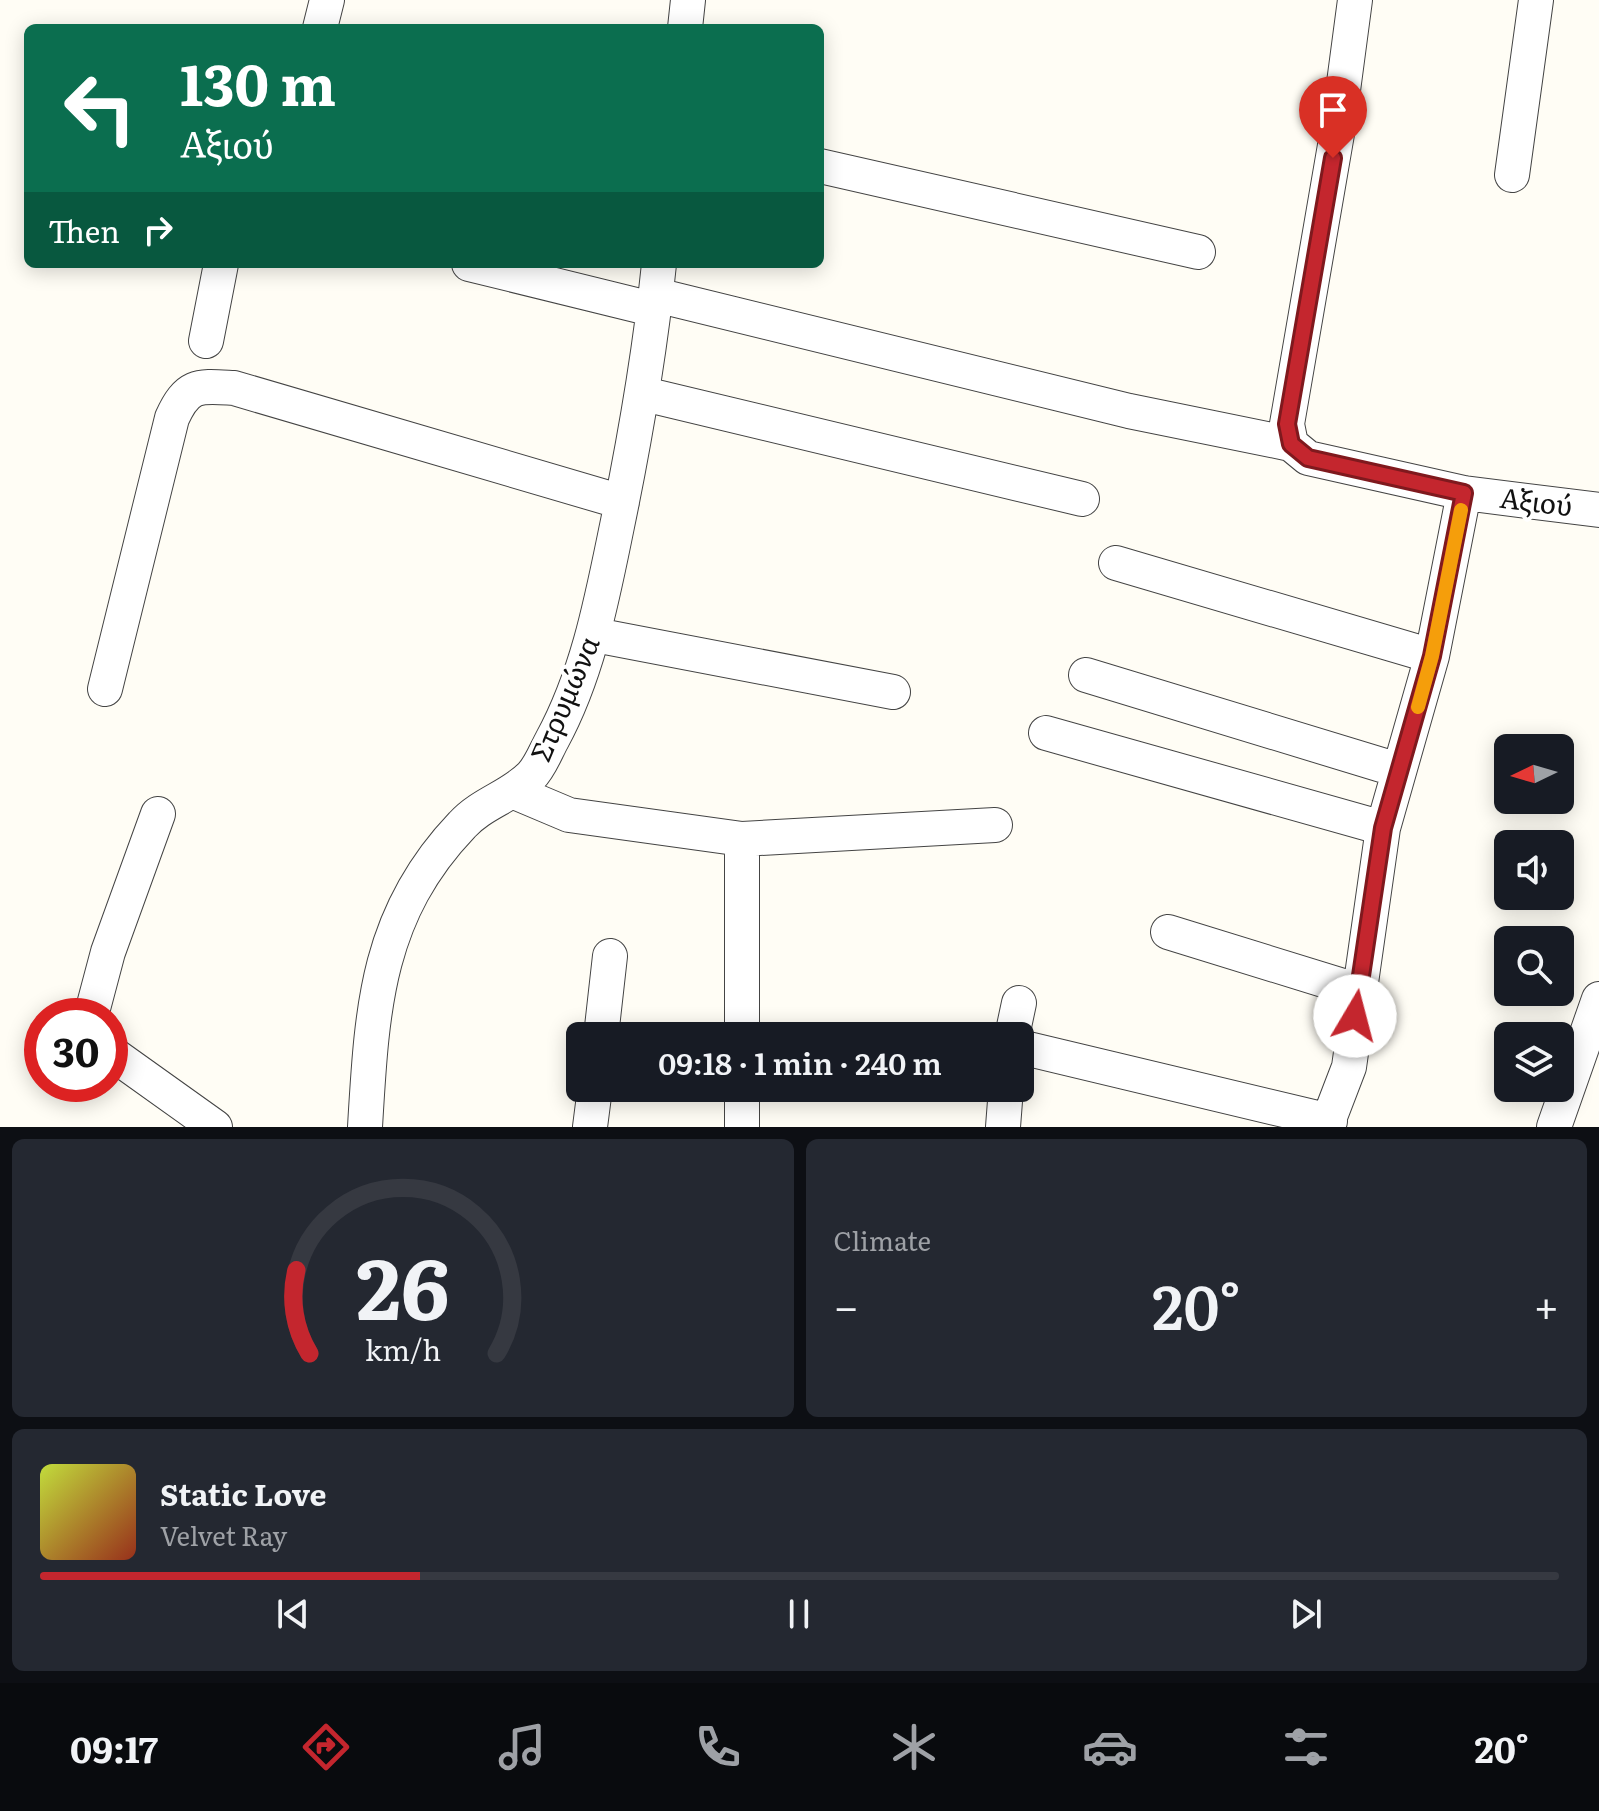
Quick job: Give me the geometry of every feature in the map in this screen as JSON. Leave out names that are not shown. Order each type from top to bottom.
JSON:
[{"type":"street","points":[[321,24],[327,0]]},
{"type":"street","points":[[685,24],[688,0]]},
{"type":"street","points":[[1291,444],[1287,424],[1338,128],[1355,0]]},
{"type":"street","points":[[1512,175],[1536,0]]},
{"type":"street","points":[[824,167],[1198,252]]},
{"type":"street","points":[[206,341],[220,268]]},
{"type":"street","name":"Αξιού","points":[[498,268],[656,290],[1129,411],[1291,444],[1308,458],[1464,493],[1599,510]]},
{"type":"street","name":"Στρυμώνα","points":[[365,1127],[372,1015],[390,938],[420,878],[444,844],[476,810],[512,791],[533,774],[554,737],[595,635],[644,394],[656,290]]},
{"type":"street","points":[[105,689],[172,418],[180,399],[198,387],[234,388],[622,502]]},
{"type":"street","points":[[644,394],[1082,499]]},
{"type":"street","points":[[1034,1050],[1328,1124],[1349,1067],[1383,828],[1432,656],[1464,493]]},
{"type":"street","points":[[1116,563],[1432,656]]},
{"type":"street","points":[[595,635],[893,692]]},
{"type":"street","points":[[1086,675],[1398,770]]},
{"type":"street","points":[[1046,733],[1383,828]]},
{"type":"street","points":[[512,791],[569,815],[742,839],[995,825]]},
{"type":"street","points":[[96,998],[108,952],[158,814]]},
{"type":"street","points":[[742,839],[742,1022]]},
{"type":"street","points":[[1168,932],[1359,991]]},
{"type":"street","points":[[603,1022],[610,956]]},
{"type":"street","points":[[1554,1127],[1599,999]]},
{"type":"street","points":[[1015,1022],[1019,1003]]},
{"type":"street","points":[[128,1065],[215,1127]]},
{"type":"street","points":[[590,1127],[593,1102]]},
{"type":"street","points":[[742,1102],[742,1127]]},
{"type":"street","points":[[1003,1127],[1005,1102]]},
{"type":"slow traffic","points":[[1418,707],[1432,656],[1461,510]]},
{"type":"route","points":[[1333,158],[1287,424],[1291,444],[1308,458],[1464,493],[1432,656],[1383,828],[1355,1016]]}]
